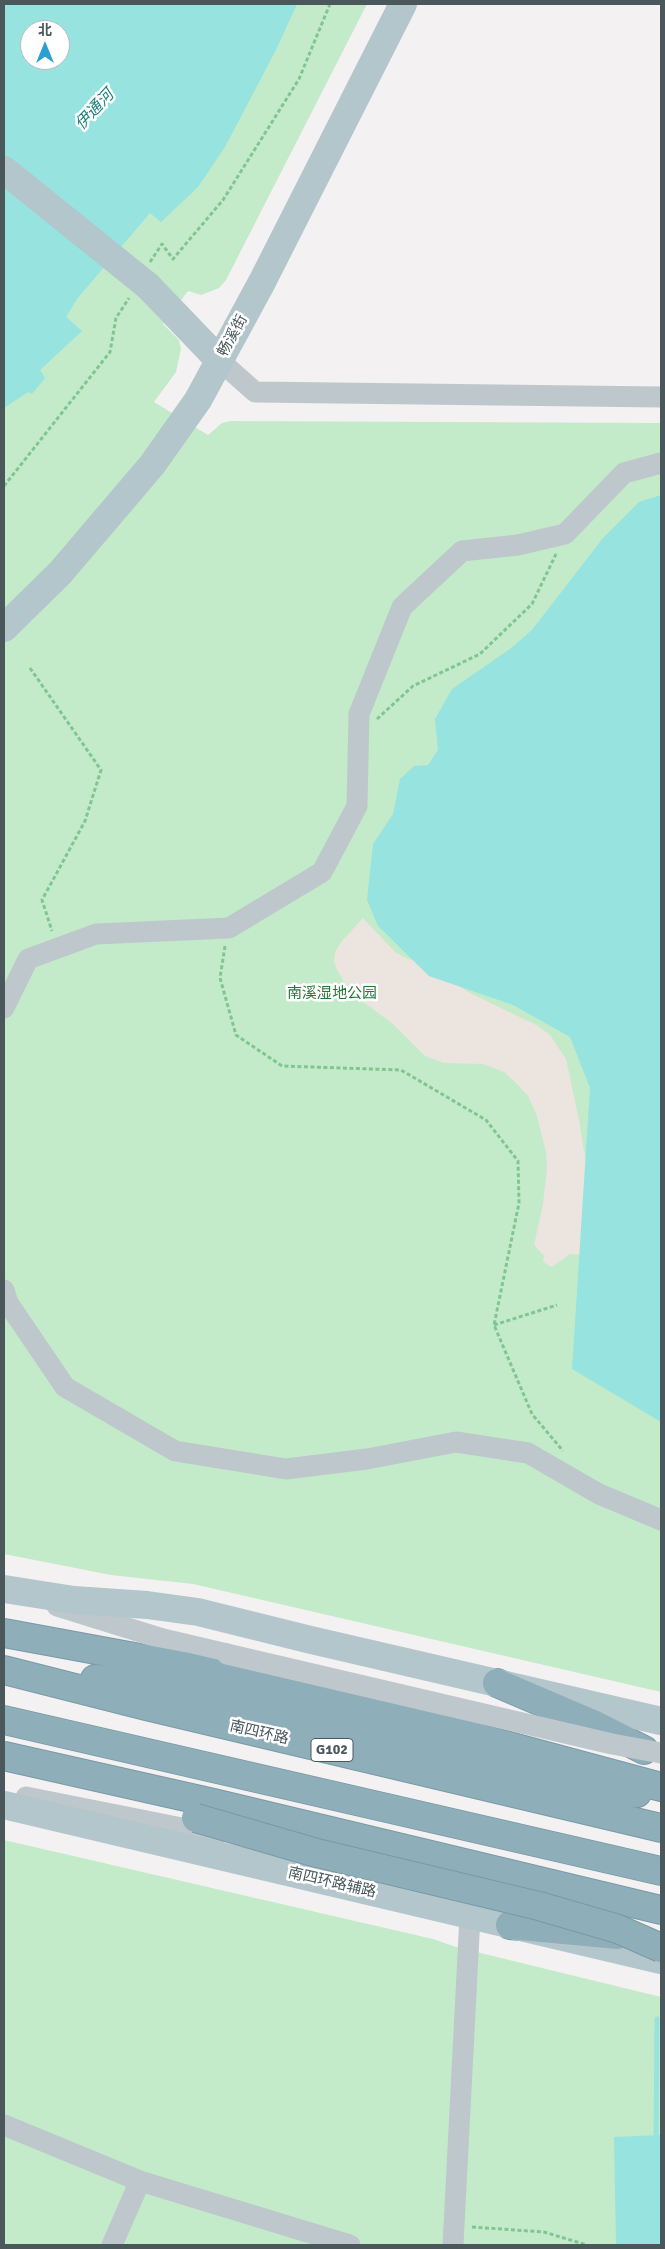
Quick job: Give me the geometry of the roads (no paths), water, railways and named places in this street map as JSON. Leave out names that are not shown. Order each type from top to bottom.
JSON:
[{"type":"highway","points":[[7,1634],[184,1666],[390,1714],[661,1786]]},
{"type":"highway","points":[[106,1652],[208,1699]]},
{"type":"highway","points":[[4,1670],[156,1686],[476,1763],[592,1788],[638,1794],[661,1793]]},
{"type":"highway","name":"南四环路","points":[[4,1670],[146,1706],[661,1828]]},
{"type":"highway","points":[[497,1683],[593,1724],[661,1758]]},
{"type":"highway","points":[[4,1720],[661,1871]]},
{"type":"highway","points":[[4,1757],[60,1783],[195,1824],[539,1906],[618,1929],[661,1948]]},
{"type":"highway","points":[[4,1757],[213,1803],[661,1910]]},
{"type":"highway","points":[[510,1926],[605,1935],[661,1935]]},
{"type":"main road","name":"畅溪街","points":[[4,628],[60,573],[152,465],[198,400],[236,299],[384,4]]},
{"type":"main road","name":"畅溪街","points":[[4,605],[37,573],[106,497],[214,354],[262,282],[403,4]]},
{"type":"main road","points":[[4,170],[142,283],[214,354]]},
{"type":"main road","points":[[5,1590],[74,1600],[148,1605],[198,1612],[661,1721]]},
{"type":"main road","name":"南四环路辅路","points":[[4,1805],[510,1926],[661,1960]]},
{"type":"street","points":[[214,354],[255,392],[661,397]]},
{"type":"street","points":[[4,1008],[28,959],[96,934],[229,928],[322,872],[357,806],[359,714],[402,607],[462,551],[518,545],[564,534],[624,473],[661,463]]},
{"type":"street","points":[[4,1290],[8,1302],[65,1387],[175,1451],[286,1469],[367,1459],[456,1442],[528,1453],[599,1494],[661,1520]]},
{"type":"street","points":[[5,1590],[163,1639],[612,1744],[661,1752]]},
{"type":"street","points":[[4,1793],[195,1824]]},
{"type":"street","points":[[454,2236],[470,1916]]},
{"type":"street","points":[[4,2126],[140,2181],[350,2245]]},
{"type":"street","points":[[112,2245],[140,2181]]},
{"type":"water","name":"伊通河","points":[[4,4],[297,4],[276,50],[225,147],[198,187],[161,222],[150,213],[77,299],[66,317],[82,331],[40,370],[45,378],[32,394],[28,392],[4,408]]},
{"type":"water","points":[[661,495],[661,1422],[572,1369],[590,1088],[570,1037],[513,1005],[429,976],[378,926],[367,900],[373,844],[393,814],[400,779],[414,766],[428,765],[438,750],[435,719],[452,689],[510,649],[532,630],[603,538],[639,502]]},
{"type":"water","points":[[661,2135],[661,2245],[616,2245],[614,2137]]},
{"type":"waterway","points":[[656,2142],[657,2019]]},
{"type":"park label","name":"南溪湿地公园","points":[[332,994]]}]
